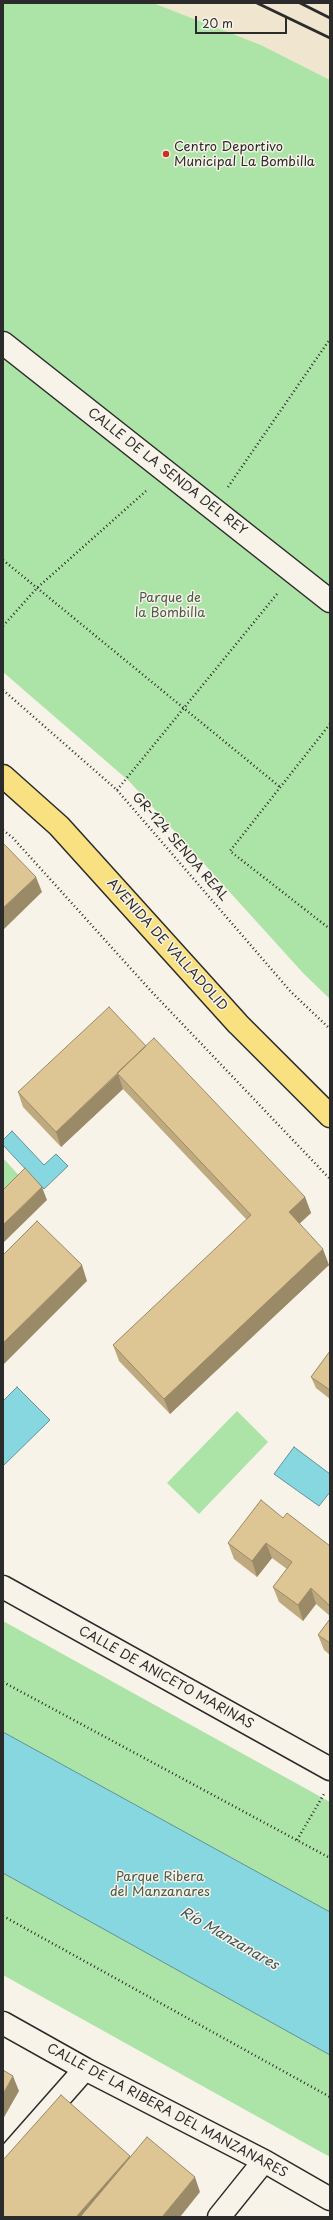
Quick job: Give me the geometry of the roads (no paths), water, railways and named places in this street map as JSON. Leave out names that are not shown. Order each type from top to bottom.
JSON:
[{"type":"main road","name":"AVENIDA DE VALLADOLID","points":[[3,776],[59,826],[238,1024],[330,1116]]},
{"type":"street","name":"CALLE DE LA SENDA DEL REY","points":[[3,343],[330,601]]},
{"type":"street","name":"CALLE DE ANICETO MARINAS","points":[[3,1587],[328,1780]]},
{"type":"street","name":"CALLE DE LA RIBERA DEL MANZANARES","points":[[3,2023],[84,2069],[264,2161],[330,2199]]},
{"type":"street","points":[[3,2162],[84,2069]]},
{"type":"street","points":[[219,2217],[264,2161]]},
{"type":"water","points":[[12,1131],[44,1165],[56,1154],[68,1166],[44,1189],[3,1145],[3,1140]]},
{"type":"water","points":[[17,1387],[50,1420],[3,1466],[3,1401]]},
{"type":"water","points":[[294,1447],[330,1474],[330,1492],[319,1506],[274,1474]]},
{"type":"water","name":"Río Manzanares","points":[[3,1732],[330,1912],[330,2055],[3,1873]]},
{"type":"railway","points":[[257,3],[330,38]]},
{"type":"railway","points":[[300,3],[330,18]]},
{"type":"place","name":"Centro Deportivo Municipal La Bombilla","points":[[166,154]]},
{"type":"park label","name":"Parque de la Bombilla","points":[[170,606]]},
{"type":"park label","name":"Parque Ribera del Manzanares","points":[[160,1884]]}]
